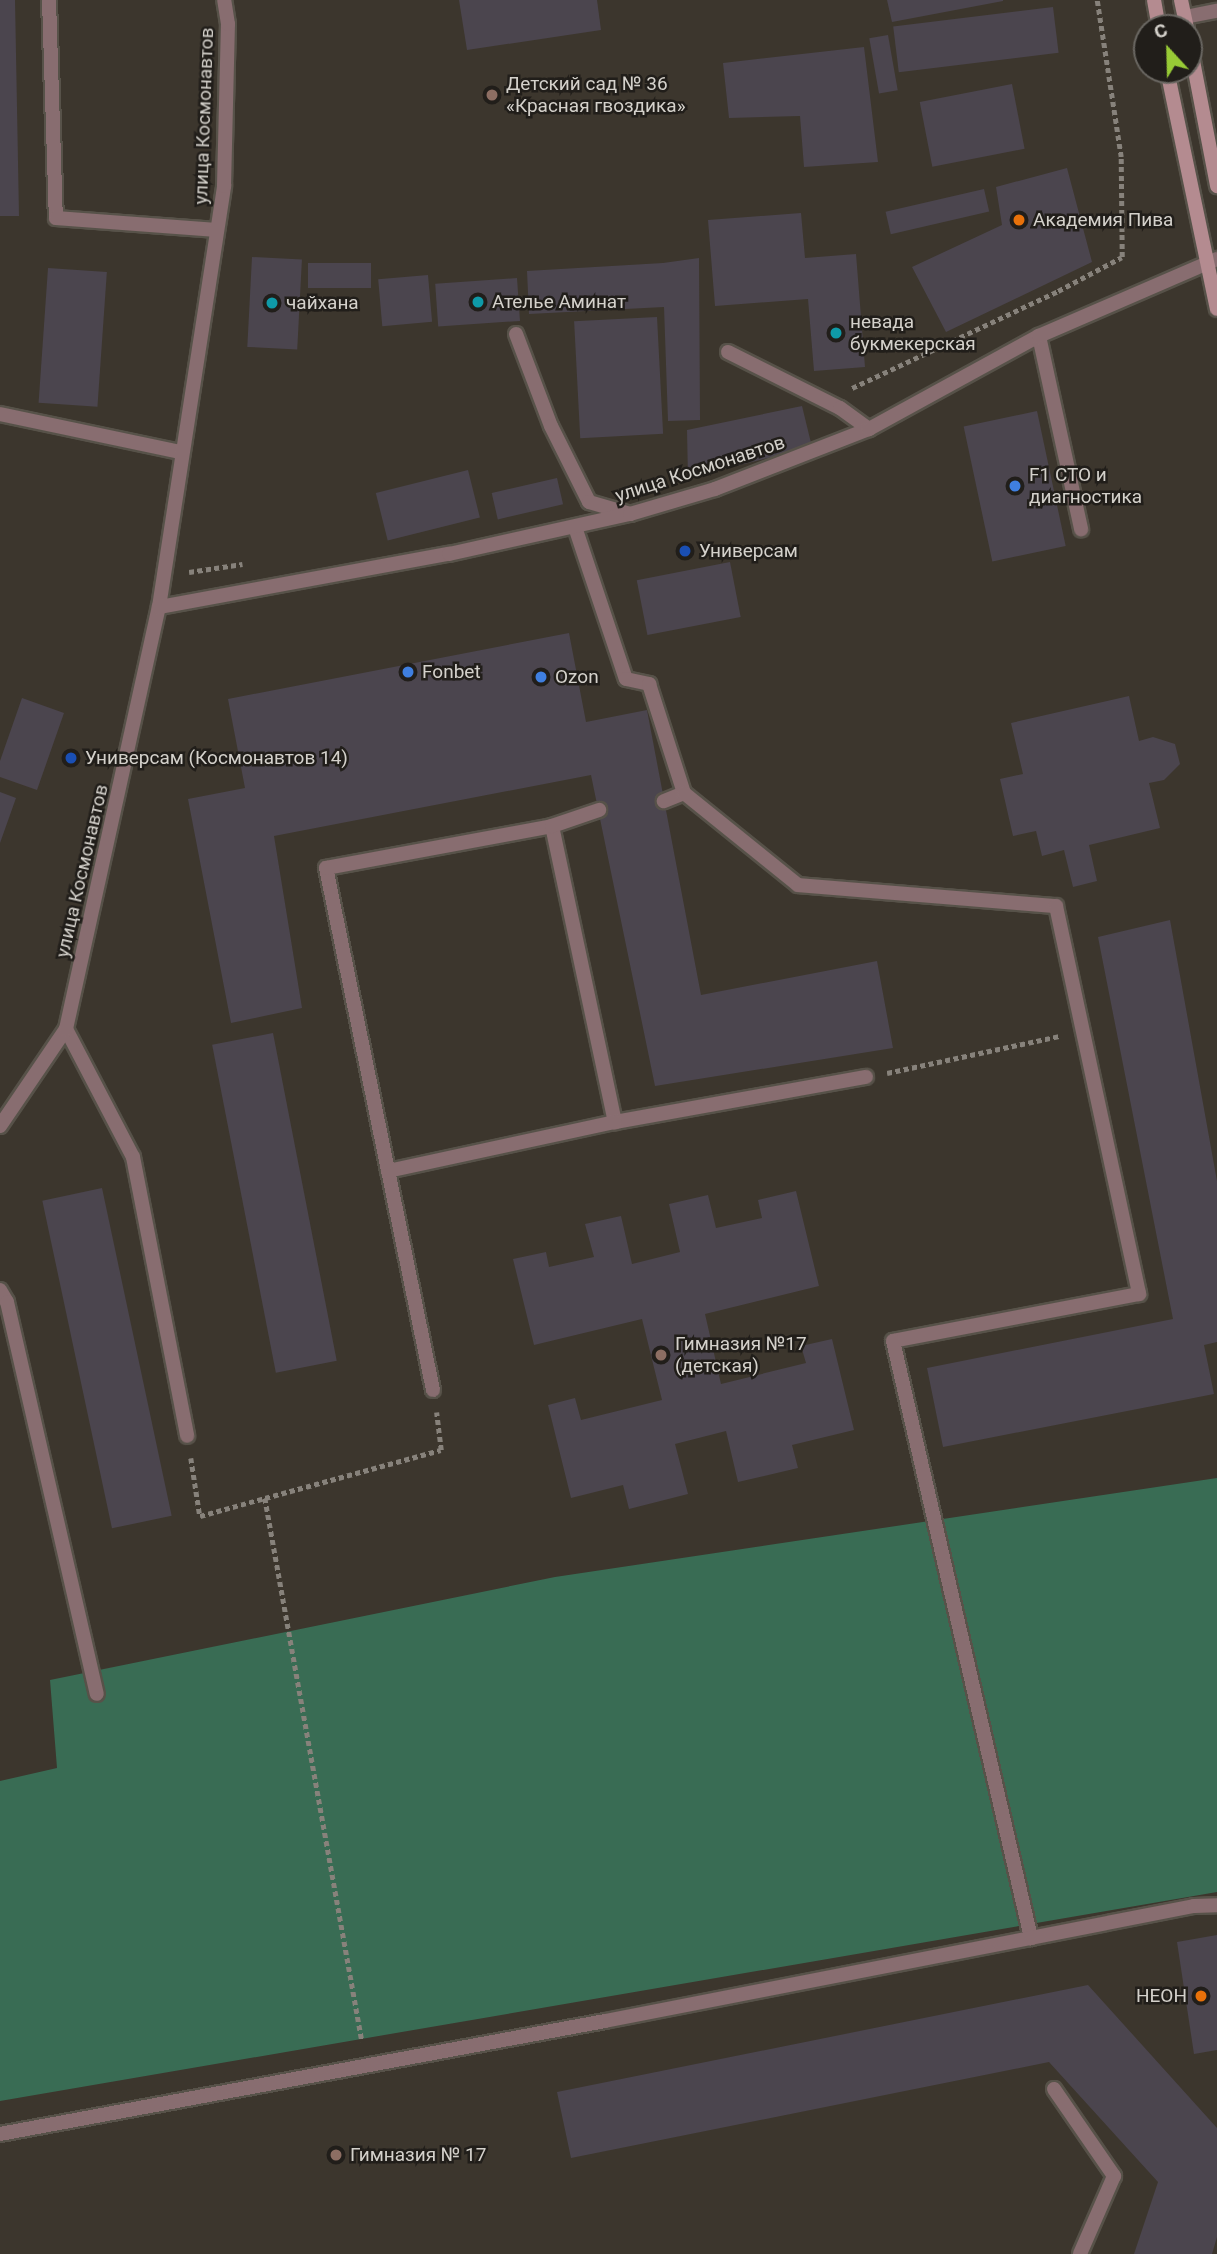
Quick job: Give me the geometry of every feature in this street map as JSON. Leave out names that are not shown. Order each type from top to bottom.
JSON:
[{"type":"main road","points":[[1170,84],[1212,261],[1217,309]]},
{"type":"main road","points":[[1197,84],[1217,186]]},
{"type":"street","points":[[49,0],[56,218],[217,230]]},
{"type":"street","name":"улица Космонавтов","points":[[0,1126],[66,1029],[166,575],[181,452],[224,186],[228,24],[224,0]]},
{"type":"street","name":"улица Космонавтов","points":[[159,607],[450,554],[575,527],[715,489],[869,429],[1039,336],[1212,261]]},
{"type":"street","points":[[516,334],[551,426],[589,502],[630,513]]},
{"type":"street","points":[[1039,336],[1081,529]]},
{"type":"street","points":[[728,352],[840,408],[869,429]]},
{"type":"street","points":[[0,414],[181,452]]},
{"type":"street","points":[[575,527],[626,679],[649,684],[684,793],[797,885],[1056,906],[1139,1294],[893,1341],[1031,1938]]},
{"type":"street","points":[[664,801],[684,793]]},
{"type":"street","points":[[433,1390],[326,867],[552,826],[599,810]]},
{"type":"street","points":[[552,826],[615,1122]]},
{"type":"street","points":[[66,1029],[133,1157],[187,1436]]},
{"type":"street","points":[[388,1171],[615,1122],[866,1077]]},
{"type":"street","points":[[0,1290],[7,1302],[97,1695]]},
{"type":"street","points":[[0,2134],[1194,1906],[1217,1905]]},
{"type":"street","points":[[1054,2089],[1114,2176],[1080,2254]]},
{"type":"path","points":[[866,1077],[1084,1031]]},
{"type":"path","points":[[187,1436],[200,1516],[441,1450],[433,1390]]},
{"type":"path","points":[[265,1499],[366,2066]]},
{"type":"green space","points":[[1217,1478],[1217,1892],[0,2101],[0,1781],[57,1768],[50,1680],[555,1577]]},
{"type":"building","points":[[0,0],[15,0],[19,216],[0,216]]},
{"type":"building","points":[[459,0],[597,0],[601,30],[467,50]]},
{"type":"building","points":[[887,0],[1003,0],[1003,1],[892,22]]},
{"type":"building","points":[[1053,7],[1059,53],[899,72],[893,27]]},
{"type":"building","points":[[888,35],[898,90],[879,93],[869,38]]},
{"type":"building","points":[[864,47],[878,162],[804,167],[800,116],[729,118],[723,63]]},
{"type":"building","points":[[1012,84],[1025,149],[932,167],[920,102]]},
{"type":"building","points":[[1067,168],[1092,262],[946,332],[912,267],[1002,225],[996,187]]},
{"type":"building","points":[[984,189],[989,211],[891,234],[886,212]]},
{"type":"building","points":[[801,213],[805,258],[856,254],[865,367],[814,371],[808,299],[715,306],[708,220]]},
{"type":"building","name":"чайхана","points":[[252,257],[302,260],[297,349],[247,347]]},
{"type":"building","points":[[699,258],[700,420],[668,421],[664,307],[529,314],[527,271],[663,263]]},
{"type":"building","points":[[308,263],[371,263],[371,288],[308,288]]},
{"type":"building","points":[[48,268],[107,272],[97,407],[39,403]]},
{"type":"building","points":[[428,275],[432,322],[382,326],[378,279]]},
{"type":"building","name":"Ателье Аминат","points":[[517,278],[520,321],[438,327],[435,284]]},
{"type":"building","points":[[657,317],[663,434],[580,438],[574,321]]},
{"type":"building","points":[[802,406],[812,447],[688,478],[687,430]]},
{"type":"building","name":"F1 СТО и диагностика","points":[[1037,411],[1066,546],[992,562],[964,427]]},
{"type":"building","points":[[468,470],[480,518],[388,541],[376,493]]},
{"type":"building","points":[[557,478],[563,504],[498,519],[492,493]]},
{"type":"building","points":[[730,562],[741,617],[647,635],[637,580]]},
{"type":"building","points":[[569,633],[586,722],[647,710],[701,995],[877,961],[893,1048],[655,1086],[591,775],[274,836],[302,1008],[231,1023],[188,799],[245,788],[228,699]]},
{"type":"building","points":[[1129,696],[1139,741],[1153,737],[1175,744],[1180,764],[1164,780],[1149,783],[1160,828],[1089,845],[1097,881],[1073,887],[1064,850],[1042,856],[1036,831],[1013,836],[1000,779],[1023,774],[1011,723]]},
{"type":"building","points":[[22,698],[64,713],[37,790],[0,777],[0,761]]},
{"type":"building","points":[[0,792],[16,798],[0,843]]},
{"type":"building","points":[[1170,920],[1217,1181],[1217,1342],[1204,1345],[1214,1394],[943,1447],[927,1368],[1173,1319],[1098,937]]},
{"type":"building","points":[[273,1033],[337,1361],[276,1373],[212,1045]]},
{"type":"building","points":[[102,1188],[172,1516],[112,1528],[42,1201]]},
{"type":"building","points":[[796,1191],[819,1286],[705,1314],[721,1384],[806,1363],[801,1346],[832,1339],[854,1430],[792,1445],[798,1468],[738,1482],[726,1431],[675,1444],[688,1494],[629,1509],[623,1485],[571,1498],[548,1405],[575,1398],[581,1420],[662,1400],[642,1319],[534,1345],[513,1259],[546,1252],[549,1267],[594,1257],[585,1224],[621,1216],[632,1264],[680,1252],[669,1204],[708,1195],[716,1228],[762,1218],[758,1200]]},
{"type":"building","name":"НЕОН","points":[[1217,1935],[1217,2050],[1194,2054],[1177,1942]]},
{"type":"building","points":[[1088,1985],[1217,2128],[1217,2237],[1212,2254],[1134,2254],[1158,2182],[1049,2062],[571,2158],[557,2092]]},
{"type":"place","name":"Детский сад № 36 «Красная гвоздика»","points":[[492,95]]},
{"type":"place","name":"Академия Пива","points":[[1019,220]]},
{"type":"place","name":"Ателье Аминат","points":[[478,302]]},
{"type":"place","name":"чайхана","points":[[272,303]]},
{"type":"place","name":"невада букмекерская","points":[[836,333]]},
{"type":"place","name":"F1 СТО и диагностика","points":[[1015,486]]},
{"type":"place","name":"Универсам","points":[[685,551]]},
{"type":"place","name":"Fonbet","points":[[408,672]]},
{"type":"place","name":"Ozon","points":[[541,677]]},
{"type":"place","name":"Универсам (Космонавтов 14)","points":[[71,758]]},
{"type":"place","name":"Гимназия №17 (детская)","points":[[661,1355]]},
{"type":"place","name":"НЕОН","points":[[1201,1996]]},
{"type":"place","name":"Гимназия № 17","points":[[336,2155]]}]
